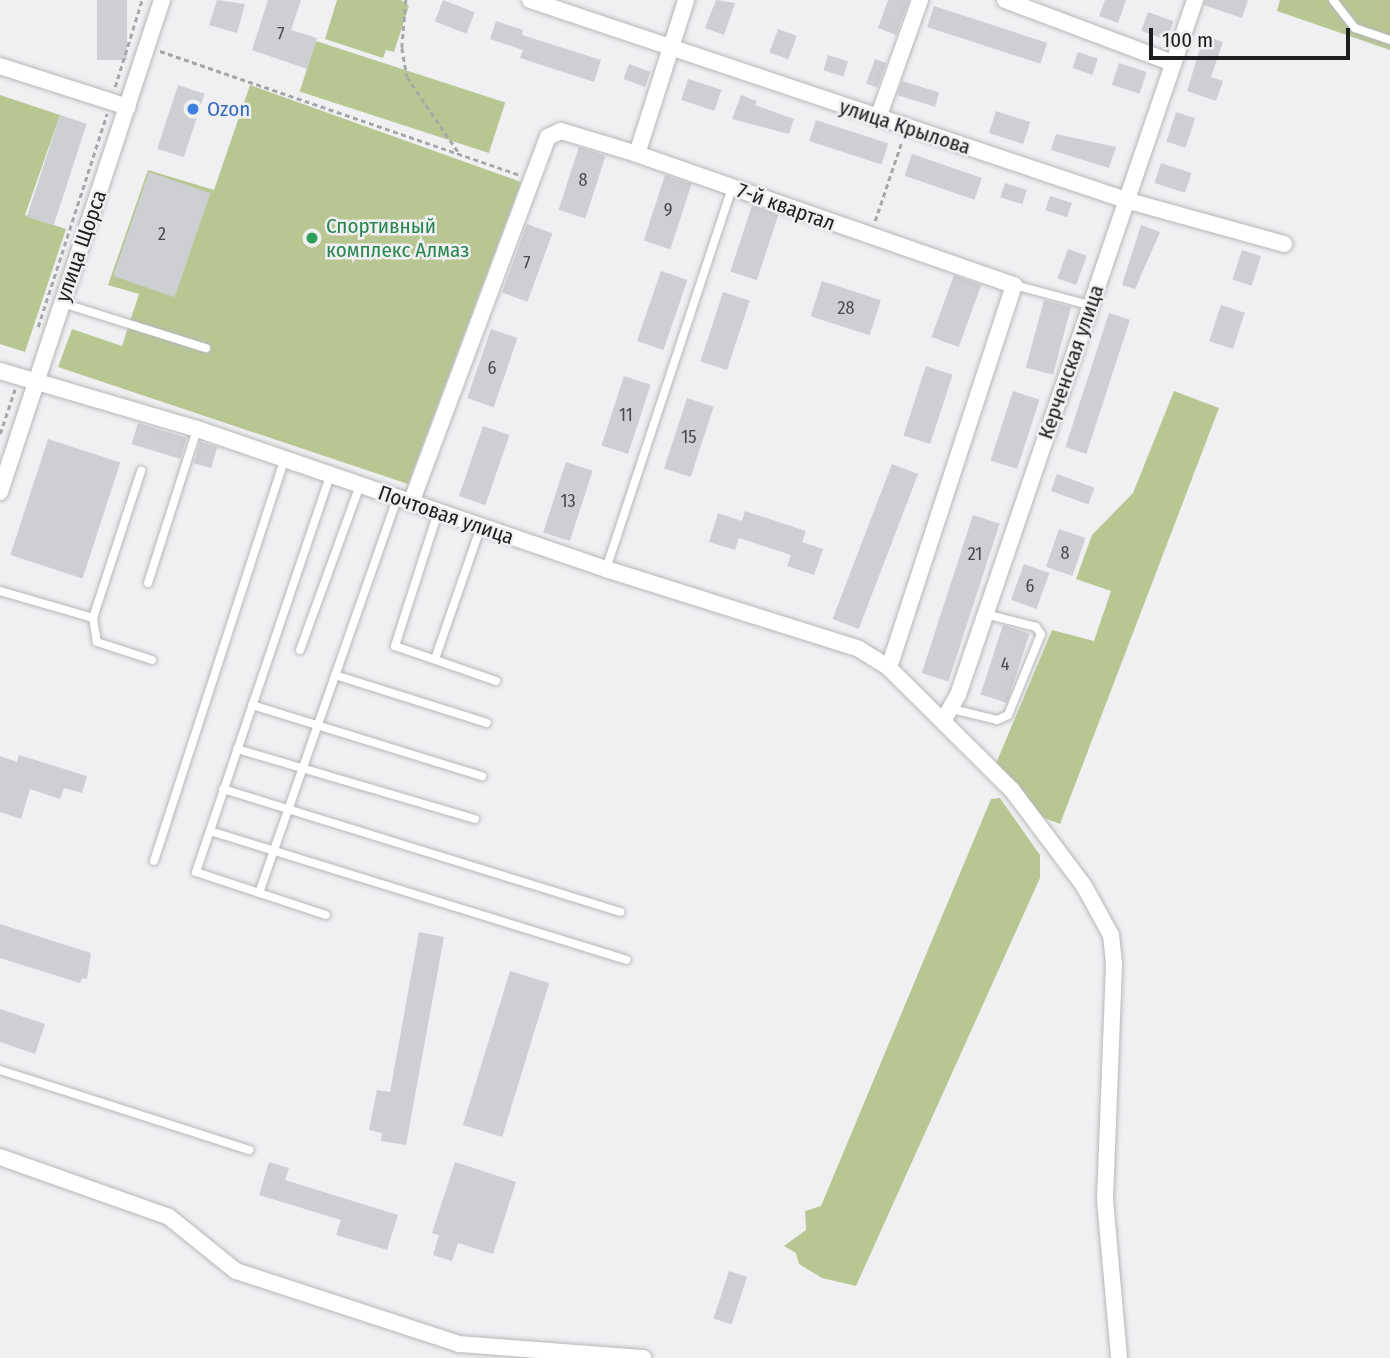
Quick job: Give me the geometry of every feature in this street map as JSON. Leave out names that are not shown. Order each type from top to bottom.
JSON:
[{"type":"street","name":"улица Щорса","points":[[0,492],[27,380],[62,303],[162,0]]},
{"type":"street","name":"улица Крылова","points":[[530,0],[1129,201],[1284,244]]},
{"type":"street","points":[[637,155],[686,0]]},
{"type":"street","points":[[878,118],[920,0]]},
{"type":"street","points":[[1005,0],[1173,63]]},
{"type":"street","name":"Керченская улица","points":[[948,715],[985,614],[1089,305],[1129,201],[1195,0]]},
{"type":"street","points":[[0,66],[128,107]]},
{"type":"street","name":"7-й квартал","points":[[404,501],[548,136],[561,131],[1014,285]]},
{"type":"street","points":[[889,668],[1014,285]]},
{"type":"street","name":"Почтовая улица","points":[[0,371],[197,429],[284,461],[606,569],[859,649],[889,668],[948,715],[1012,790],[1084,886],[1111,935],[1114,965],[1105,1200],[1119,1358]]},
{"type":"street","points":[[0,1157],[170,1217],[236,1271],[446,1340],[493,1349],[643,1358]]},
{"type":"lane","points":[[1333,0],[1355,28],[1390,40]]},
{"type":"lane","points":[[606,569],[732,188]]},
{"type":"lane","points":[[1014,285],[1089,305]]},
{"type":"lane","points":[[62,303],[206,348]]},
{"type":"lane","points":[[149,583],[197,429]]},
{"type":"lane","points":[[154,861],[284,461]]},
{"type":"lane","points":[[141,471],[93,618],[97,642],[152,660]]},
{"type":"lane","points":[[326,915],[196,872],[330,476]]},
{"type":"lane","points":[[300,649],[360,485]]},
{"type":"lane","points":[[259,893],[335,675],[404,501]]},
{"type":"lane","points":[[438,512],[396,646],[495,681]]},
{"type":"lane","points":[[435,659],[481,526]]},
{"type":"lane","points":[[0,591],[93,618]]},
{"type":"lane","points":[[948,715],[997,720],[1008,715],[1041,634],[1036,627],[985,614]]},
{"type":"lane","points":[[335,675],[487,723]]},
{"type":"lane","points":[[252,705],[482,776]]},
{"type":"lane","points":[[237,749],[304,765],[475,818]]},
{"type":"lane","points":[[223,789],[620,912]]},
{"type":"lane","points":[[210,831],[627,960]]},
{"type":"lane","points":[[0,1070],[249,1150]]},
{"type":"path","points":[[37,330],[142,0]]},
{"type":"path","points":[[406,0],[402,48],[407,77],[459,153]]},
{"type":"path","points":[[148,47],[531,179]]},
{"type":"path","points":[[870,237],[907,127]]},
{"type":"path","points":[[0,434],[27,380]]},
{"type":"green space","points":[[337,0],[401,0],[409,6],[394,52],[386,50],[383,58],[325,39]]},
{"type":"green space","points":[[1280,0],[1390,0],[1390,50],[1277,11]]},
{"type":"green space","points":[[316,41],[505,102],[489,153],[300,91]]},
{"type":"green space","name":"Спортивный комплекс Алмаз","points":[[250,85],[521,182],[408,484],[58,367],[72,329],[122,346],[139,294],[108,285],[148,170],[214,190]]},
{"type":"green space","points":[[0,95],[60,115],[25,215],[66,229],[25,352],[0,344]]},
{"type":"green space","points":[[1174,391],[1219,408],[1060,824],[1033,814],[995,766],[1052,630],[1094,641],[1111,591],[1076,579],[1092,535],[1133,493]]},
{"type":"green space","points":[[1000,798],[1040,855],[1040,878],[856,1286],[822,1278],[799,1264],[796,1253],[784,1246],[806,1230],[805,1211],[821,1206],[991,799]]},
{"type":"building","points":[[97,0],[127,0],[127,60],[97,60]]},
{"type":"building","points":[[217,0],[245,4],[237,33],[209,25]]},
{"type":"building","points":[[268,0],[301,0],[291,30],[317,38],[307,69],[252,50]]},
{"type":"building","points":[[443,0],[475,12],[466,34],[435,21]]},
{"type":"building","points":[[716,0],[735,3],[724,35],[705,28]]},
{"type":"building","points":[[888,0],[909,0],[896,35],[878,28]]},
{"type":"building","points":[[1105,0],[1126,0],[1118,23],[1099,16]]},
{"type":"building","points":[[1205,0],[1248,0],[1242,18],[1204,5]]},
{"type":"building","points":[[934,6],[1047,43],[1040,64],[927,27]]},
{"type":"building","points":[[1148,12],[1173,21],[1167,40],[1141,31]]},
{"type":"building","points":[[496,21],[523,30],[522,35],[601,60],[594,82],[520,58],[523,50],[490,39]]},
{"type":"building","points":[[778,29],[797,36],[788,59],[769,52]]},
{"type":"building","points":[[1204,35],[1223,42],[1211,77],[1223,81],[1216,101],[1187,91]]},
{"type":"building","points":[[1078,52],[1098,59],[1092,75],[1072,68]]},
{"type":"building","points":[[828,55],[848,61],[843,76],[823,70]]},
{"type":"building","points":[[875,59],[886,63],[877,88],[866,83]]},
{"type":"building","points":[[1119,63],[1147,72],[1139,94],[1112,85]]},
{"type":"building","points":[[629,64],[651,72],[645,87],[624,79]]},
{"type":"building","points":[[688,79],[721,90],[714,111],[681,100]]},
{"type":"building","points":[[902,81],[939,92],[935,107],[898,95]]},
{"type":"building","points":[[178,85],[205,94],[184,157],[157,149]]},
{"type":"building","points":[[741,95],[757,101],[755,105],[794,119],[789,134],[732,119]]},
{"type":"building","points":[[996,111],[1030,122],[1023,144],[989,133]]},
{"type":"building","points":[[1176,112],[1195,118],[1185,148],[1166,141]]},
{"type":"building","points":[[60,115],[87,124],[54,225],[27,217]]},
{"type":"building","points":[[816,120],[888,143],[881,164],[809,141]]},
{"type":"building","points":[[1056,134],[1116,147],[1109,168],[1051,150]]},
{"type":"building","points":[[579,147],[606,156],[585,218],[559,210]]},
{"type":"building","points":[[912,154],[982,178],[974,200],[905,176]]},
{"type":"building","points":[[1161,163],[1191,173],[1185,193],[1155,183]]},
{"type":"building","points":[[149,172],[210,193],[175,297],[113,276]]},
{"type":"building","points":[[665,175],[692,184],[670,249],[644,241]]},
{"type":"building","points":[[1005,183],[1027,190],[1022,204],[1000,197]]},
{"type":"building","points":[[1050,196],[1072,203],[1067,217],[1045,210]]},
{"type":"building","points":[[752,205],[779,214],[757,280],[730,272]]},
{"type":"building","points":[[527,224],[552,233],[527,302],[502,293]]},
{"type":"building","points":[[1141,225],[1160,232],[1135,289],[1122,285]]},
{"type":"building","points":[[1068,249],[1087,256],[1076,285],[1057,278]]},
{"type":"building","points":[[1242,250],[1261,256],[1251,286],[1232,279]]},
{"type":"building","points":[[661,271],[687,280],[663,350],[637,341]]},
{"type":"building","points":[[954,275],[981,285],[959,347],[931,337]]},
{"type":"building","points":[[822,281],[881,300],[870,335],[811,316]]},
{"type":"building","points":[[723,292],[750,301],[727,370],[700,361]]},
{"type":"building","points":[[1044,300],[1071,307],[1053,375],[1026,368]]},
{"type":"building","points":[[1221,305],[1245,313],[1233,349],[1209,341]]},
{"type":"building","points":[[1109,313],[1130,320],[1086,454],[1065,447]]},
{"type":"building","points":[[491,329],[517,338],[494,407],[467,398]]},
{"type":"building","points":[[926,366],[953,375],[930,444],[903,435]]},
{"type":"building","points":[[624,376],[651,385],[628,454],[601,445]]},
{"type":"building","points":[[1013,391],[1040,400],[1017,469],[990,460]]},
{"type":"building","points":[[687,398],[714,407],[691,477],[664,468]]},
{"type":"building","points":[[138,423],[187,438],[180,459],[132,444]]},
{"type":"building","points":[[483,426],[509,435],[485,505],[459,496]]},
{"type":"building","points":[[48,439],[120,462],[83,579],[10,555]]},
{"type":"building","points":[[200,442],[217,447],[211,468],[194,463]]},
{"type":"building","points":[[566,462],[593,471],[570,541],[543,532]]},
{"type":"building","points":[[892,464],[918,474],[859,629],[833,619]]},
{"type":"building","points":[[1057,474],[1095,488],[1088,505],[1051,491]]},
{"type":"building","points":[[745,511],[806,531],[802,542],[823,549],[814,575],[787,566],[791,555],[739,538],[735,550],[709,542],[718,513],[742,521]]},
{"type":"building","points":[[973,515],[1000,524],[948,682],[922,673]]},
{"type":"building","points":[[1059,529],[1085,538],[1072,576],[1046,567]]},
{"type":"building","points":[[1024,564],[1049,573],[1036,609],[1011,600]]},
{"type":"building","points":[[1003,625],[1030,634],[1007,703],[980,694]]},
{"type":"building","points":[[19,755],[87,776],[82,793],[64,788],[60,799],[30,789],[21,819],[0,812],[0,756],[17,762]]},
{"type":"building","points":[[0,924],[91,953],[87,979],[82,978],[80,983],[0,958]]},
{"type":"building","points":[[419,932],[444,937],[406,1145],[381,1141],[382,1133],[369,1130],[377,1090],[390,1092]]},
{"type":"building","points":[[510,971],[549,983],[502,1137],[463,1125]]},
{"type":"building","points":[[0,1009],[45,1024],[35,1054],[0,1042]]},
{"type":"building","points":[[269,1162],[289,1168],[285,1180],[398,1215],[387,1250],[336,1235],[341,1220],[259,1195]]},
{"type":"building","points":[[455,1162],[516,1182],[493,1254],[458,1243],[452,1261],[433,1255],[439,1235],[432,1233]]},
{"type":"building","points":[[729,1271],[747,1277],[732,1324],[714,1319]]},
{"type":"place","name":"Ozon","points":[[193,109]]},
{"type":"place","name":"Спортивный комплекс Алмаз","points":[[312,238]]}]
